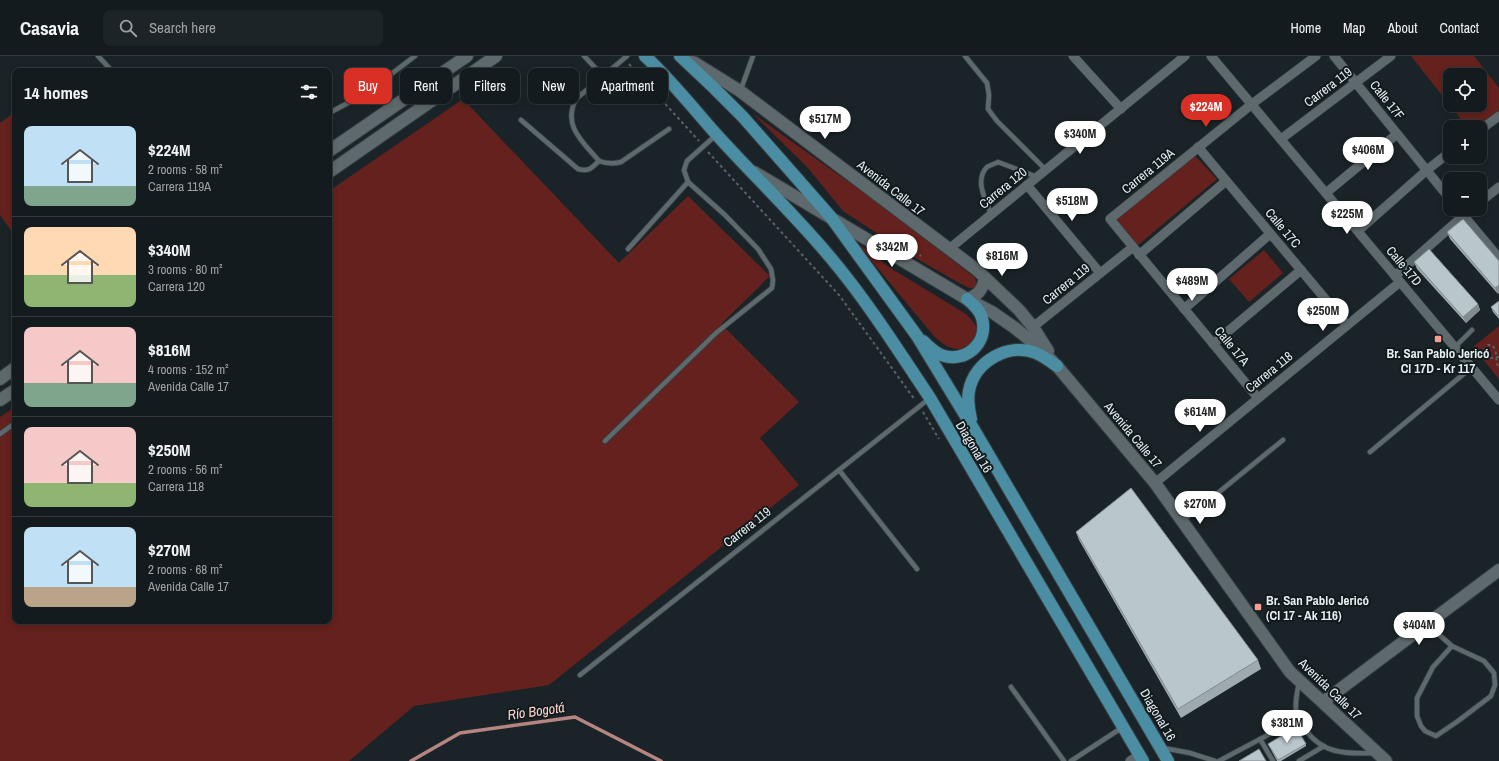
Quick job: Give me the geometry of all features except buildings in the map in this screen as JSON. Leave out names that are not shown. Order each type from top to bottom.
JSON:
[{"type":"main road","points":[[332,149],[467,56]]},
{"type":"main road","points":[[332,170],[496,56]]},
{"type":"main road","name":"Avenida Calle 17","points":[[645,56],[674,85],[716,134],[750,169],[967,299],[992,312],[1037,346],[1057,366],[1155,483],[1281,660],[1299,681],[1386,761]]},
{"type":"main road","name":"Avenida Calle 17","points":[[689,60],[740,91],[949,249],[985,278],[1033,327],[1057,366]]},
{"type":"main road","name":"Avenida Calle 17","points":[[689,60],[743,117],[830,216]]},
{"type":"main road","name":"Diagonal 16","points":[[750,169],[800,223],[840,270],[898,350],[930,398],[1123,727],[1137,759]]},
{"type":"main road","name":"Diagonal 16","points":[[830,216],[917,336],[973,428],[1168,761]]},
{"type":"main road","points":[[917,336],[939,354],[951,357],[963,356],[973,350],[980,341],[984,329],[982,317],[976,307],[967,299],[982,289],[985,278]]},
{"type":"main road","points":[[973,428],[968,404],[969,390],[974,377],[982,365],[993,356],[1006,351],[1021,350],[1035,352],[1057,366]]},
{"type":"main road","points":[[0,378],[12,370]]},
{"type":"main road","points":[[0,400],[12,392]]},
{"type":"main road","points":[[1323,702],[1428,625],[1499,570]]},
{"type":"street","points":[[1073,56],[1121,109]]},
{"type":"street","name":"Carrera 120","points":[[949,249],[1185,56]]},
{"type":"street","name":"Calle 17D","points":[[1211,56],[1499,400]]},
{"type":"street","name":"Carrera 119A","points":[[1110,219],[1252,104],[1316,56]]},
{"type":"street","name":"Calle 17F","points":[[1334,56],[1443,190]]},
{"type":"street","name":"Carrera 119","points":[[1281,139],[1391,56]]},
{"type":"street","points":[[1487,125],[1499,116]]},
{"type":"street","points":[[1326,193],[1397,134]]},
{"type":"street","name":"Calle 17C","points":[[1198,148],[1347,325]]},
{"type":"street","points":[[1358,231],[1443,157]]},
{"type":"street","points":[[1139,255],[1226,181]]},
{"type":"street","points":[[1027,185],[1100,273]]},
{"type":"street","points":[[1487,196],[1499,187]]},
{"type":"street","name":"Carrera 118","points":[[1155,483],[1347,325],[1398,279],[1457,216]]},
{"type":"street","points":[[1464,216],[1499,258]]},
{"type":"street","name":"Calle 17A","points":[[1110,219],[1258,398]]},
{"type":"street","points":[[1184,309],[1270,234]]},
{"type":"street","name":"Carrera 119","points":[[1033,327],[1133,247]]},
{"type":"street","points":[[1213,344],[1300,270]]},
{"type":"lane","points":[[98,56],[109,68]]},
{"type":"lane","points":[[332,111],[365,94],[415,56]]},
{"type":"lane","points":[[584,56],[595,68]]},
{"type":"lane","points":[[740,91],[753,56]]},
{"type":"lane","points":[[965,56],[987,83],[989,95],[988,109],[997,121],[1046,170]]},
{"type":"lane","points":[[612,68],[625,57]]},
{"type":"lane","points":[[587,90],[576,99],[572,107],[572,119],[574,130],[599,161],[613,164],[621,162],[669,129]]},
{"type":"lane","points":[[521,120],[578,169],[585,171],[589,170],[599,161]]},
{"type":"lane","points":[[605,441],[716,333],[772,288],[773,280],[771,268],[758,249],[725,215],[688,182],[684,170],[687,161],[716,134]]},
{"type":"lane","points":[[991,214],[981,189],[982,174],[988,166],[998,162],[1037,177]]},
{"type":"lane","points":[[628,248],[688,182]]},
{"type":"lane","points":[[1455,347],[1472,330]]},
{"type":"lane","points":[[1370,452],[1472,367]]},
{"type":"lane","name":"Carrera 119","points":[[580,675],[930,398]]},
{"type":"lane","points":[[0,434],[12,425]]},
{"type":"lane","points":[[1182,521],[1283,440]]},
{"type":"lane","points":[[839,470],[918,569]]},
{"type":"lane","points":[[1428,625],[1452,646],[1484,661],[1494,673],[1495,685],[1491,696],[1436,736],[1425,731],[1421,726],[1417,716],[1417,698],[1433,667],[1452,646]]},
{"type":"lane","points":[[1299,681],[1296,705],[1297,717],[1309,734],[1332,751],[1351,754],[1377,752]]},
{"type":"lane","points":[[1011,687],[1064,761]]},
{"type":"lane","points":[[1219,761],[1298,719]]},
{"type":"lane","points":[[1071,761],[1123,727]]},
{"type":"lane","points":[[1260,739],[1273,761]]},
{"type":"lane","points":[[1299,761],[1324,746]]},
{"type":"lane","points":[[1161,748],[1190,753],[1215,761]]},
{"type":"path","points":[[625,57],[703,146],[839,295],[920,406],[940,440]]},
{"type":"path","points":[[900,241],[921,256]]},
{"type":"path","points":[[1498,357],[1490,358],[1486,354],[1485,349],[1488,345],[1492,345],[1495,348],[1498,357],[1496,364],[1499,368]]},
{"type":"shaded area","points":[[1411,56],[1474,56],[1483,68],[1443,68],[1443,97]]},
{"type":"shaded area","points":[[1487,73],[1499,88],[1499,113],[1487,122],[1487,120],[1461,120],[1455,112],[1487,112]]},
{"type":"shaded area","points":[[460,101],[460,104],[468,104],[619,263],[688,196],[770,276],[721,324],[799,402],[760,438],[799,485],[549,685],[414,706],[349,761],[0,761],[0,417],[12,409],[12,624],[332,624],[332,189]]},
{"type":"shaded area","points":[[752,113],[892,213],[974,277],[977,283],[974,288],[969,288],[961,284],[907,253],[843,211],[808,168]]},
{"type":"shaded area","points":[[12,114],[12,232],[0,215],[0,123]]},
{"type":"shaded area","points":[[1195,156],[1217,179],[1138,245],[1115,219]]},
{"type":"shaded area","points":[[855,241],[892,269],[966,314],[975,324],[978,334],[968,348],[958,349],[950,347],[942,343],[934,336]]},
{"type":"shaded area","points":[[1264,250],[1283,273],[1249,302],[1229,279]]},
{"type":"shaded area","points":[[1499,326],[1499,379],[1473,347]]},
{"type":"waterway","name":"Río Bogotá","points":[[411,761],[460,733],[575,717],[661,761]]},
{"type":"place","name":"Br. San Pablo Jericó Cl 17D - Kr 117","points":[[1438,339]]},
{"type":"place","name":"Br. San Pablo Jericó (Cl 17 - Ak 116)","points":[[1258,607]]}]
